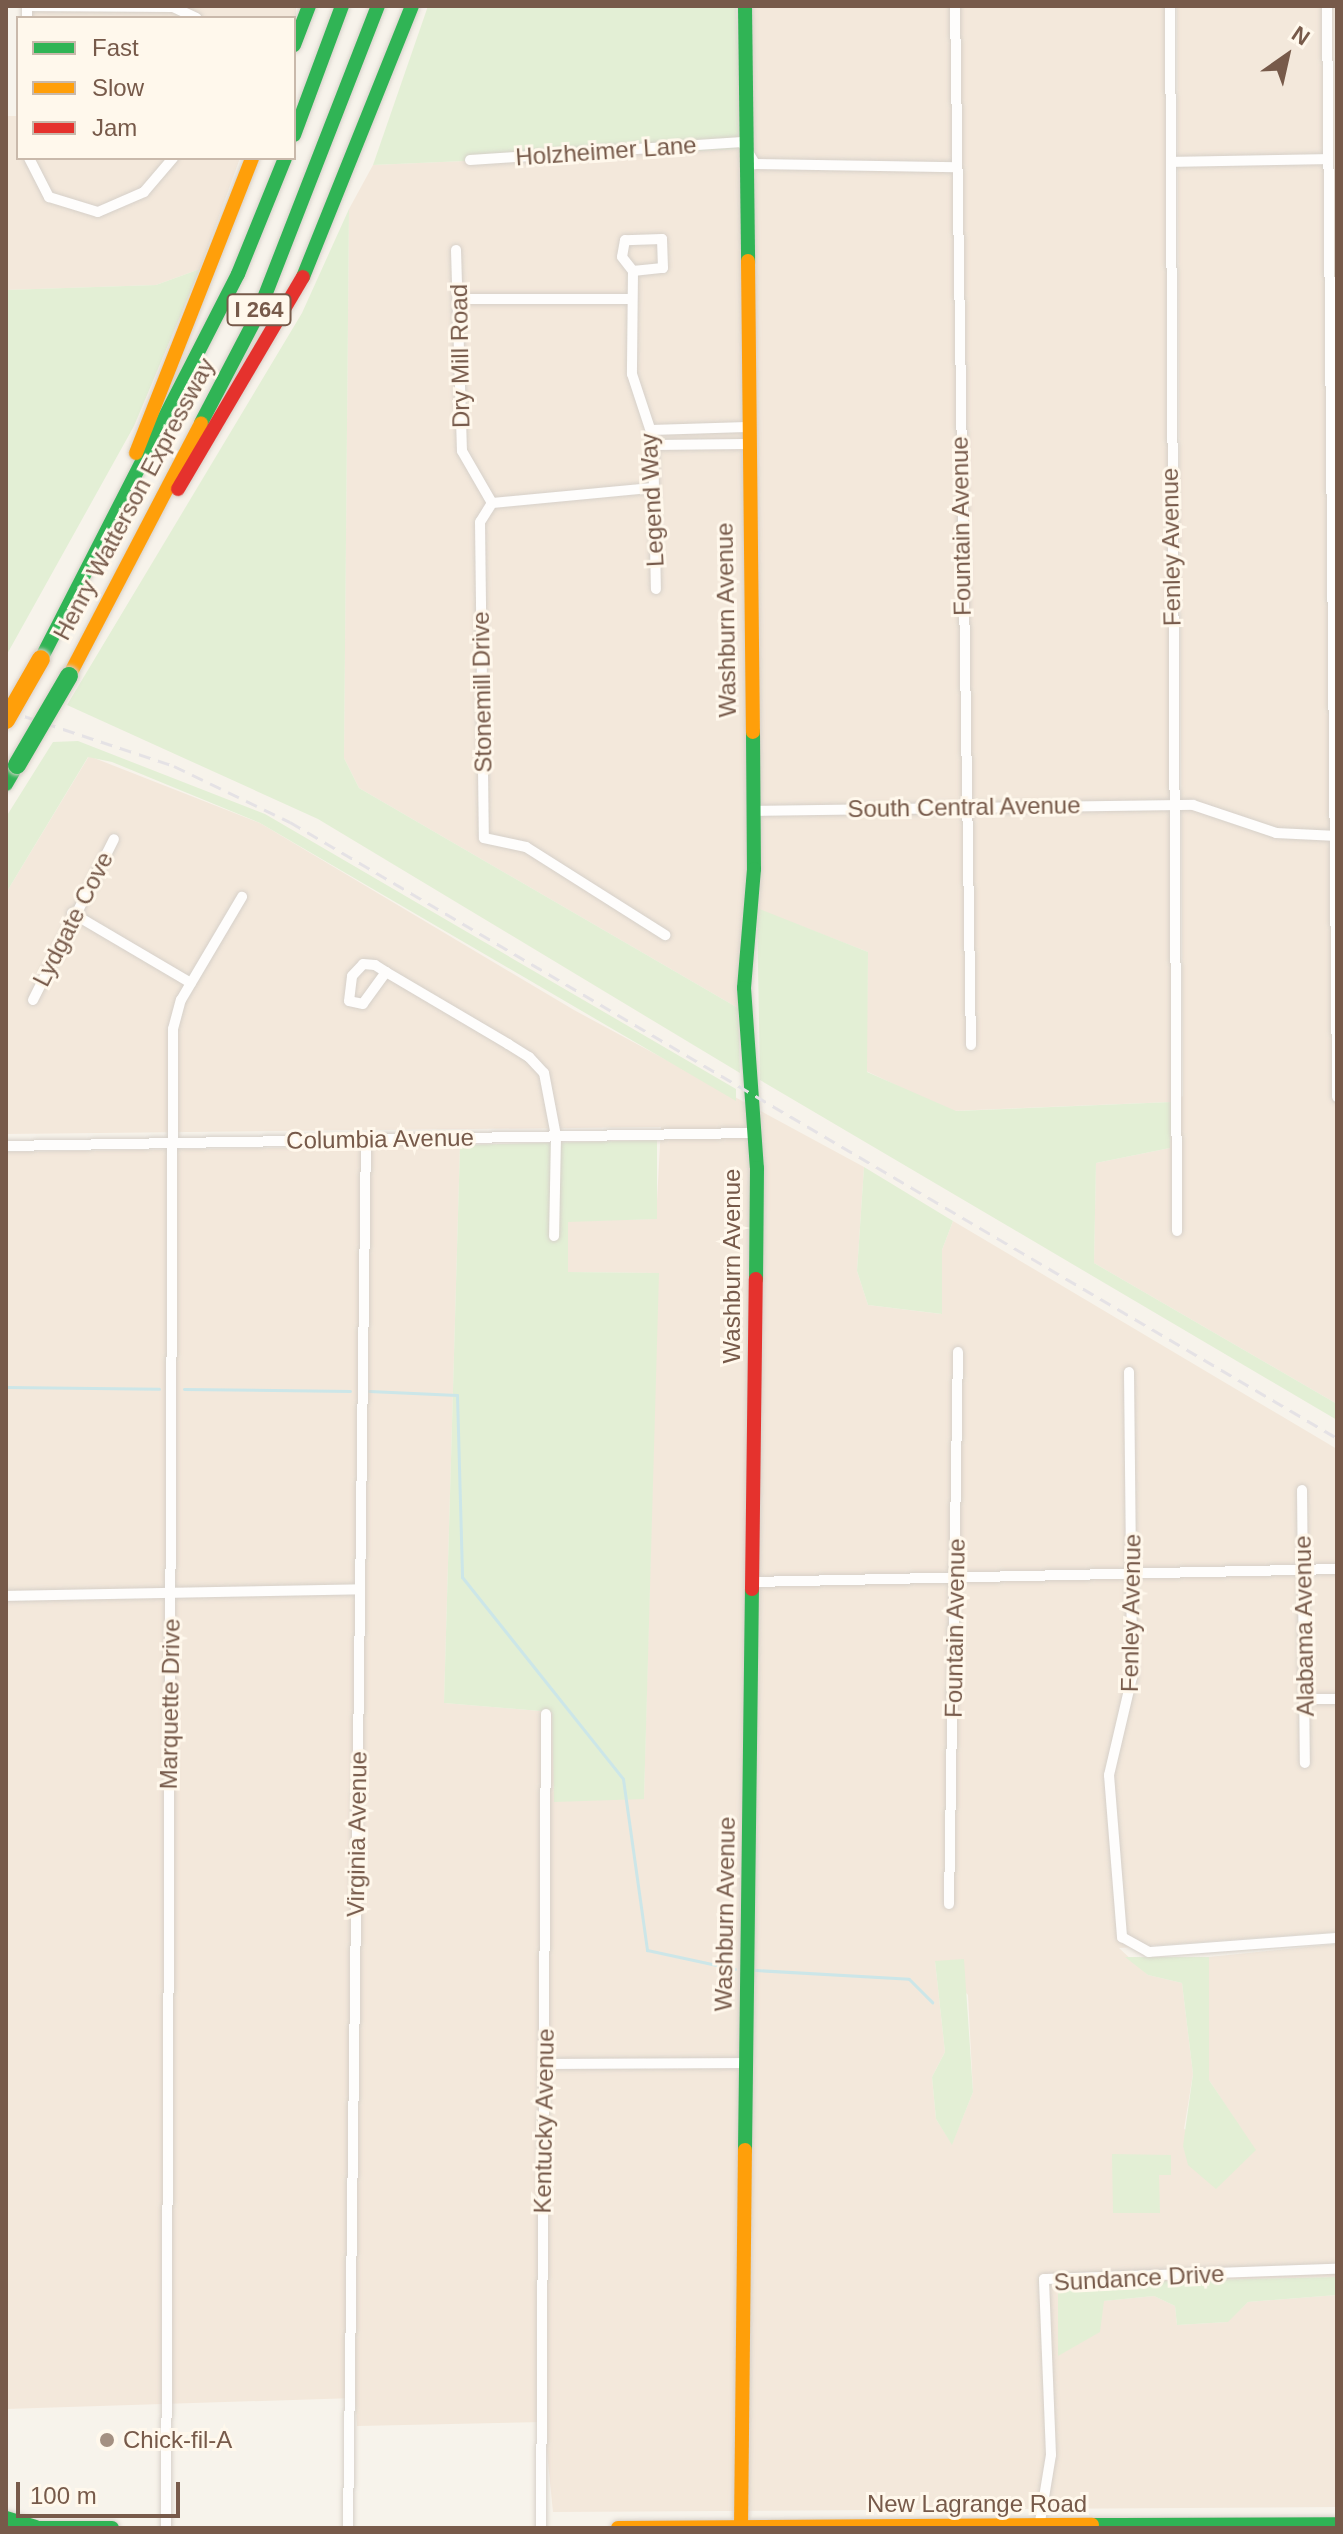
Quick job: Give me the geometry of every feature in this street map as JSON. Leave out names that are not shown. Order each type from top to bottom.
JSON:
[{"type":"main road","points":[[296,40],[309,6]]},
{"type":"main road","points":[[296,130],[342,6]]},
{"type":"main road","name":"Henry Watterson Expressway","points":[[6,784],[69,676],[257,316],[378,6]]},
{"type":"main road","points":[[109,600],[254,369],[305,273],[412,6]]},
{"type":"main road","name":"Washburn Avenue","points":[[741,2528],[754,1133],[744,988],[753,811],[742,142],[745,6]]},
{"type":"main road","points":[[78,587],[251,160]]},
{"type":"main road","name":"Henry Watterson Expressway","points":[[6,720],[41,659],[238,274],[284,160]]},
{"type":"main road","points":[[6,2518],[32,2527],[112,2528]]},
{"type":"main road","name":"New Lagrange Road","points":[[618,2528],[1108,2528],[1337,2524]]},
{"type":"street","points":[[27,6],[173,7],[193,16]]},
{"type":"street","name":"Fountain Avenue","points":[[955,6],[962,807],[971,1045]]},
{"type":"street","name":"Fenley Avenue","points":[[1170,6],[1177,1231]]},
{"type":"street","points":[[1327,6],[1327,159],[1334,342],[1337,1097]]},
{"type":"street","name":"Holzheimer Lane","points":[[470,160],[742,142]]},
{"type":"street","points":[[742,142],[755,164],[957,167]]},
{"type":"street","points":[[1172,162],[1327,159]]},
{"type":"street","points":[[30,160],[49,197],[98,212],[144,192],[171,160]]},
{"type":"street","name":"Legend Way","points":[[662,239],[663,268],[633,271],[625,266],[625,240],[662,239]]},
{"type":"street","name":"Dry Mill Road","points":[[456,250],[462,299],[462,451],[492,503]]},
{"type":"street","name":"Legend Way","points":[[633,271],[632,374],[653,445],[656,589]]},
{"type":"street","points":[[462,299],[632,299]]},
{"type":"street","points":[[651,430],[747,436]]},
{"type":"street","points":[[653,445],[747,436]]},
{"type":"street","points":[[492,503],[652,488]]},
{"type":"street","name":"Stonemill Drive","points":[[492,503],[480,522],[484,838],[526,847],[665,935]]},
{"type":"street","name":"South Central Avenue","points":[[753,811],[1175,806],[1212,809],[1294,836],[1335,836]]},
{"type":"street","name":"Lydgate Cove","points":[[33,1000],[72,913],[114,839]]},
{"type":"street","name":"Marquette Drive","points":[[166,2528],[175,1143],[173,1029],[191,983],[242,897]]},
{"type":"street","points":[[72,913],[191,983]]},
{"type":"street","points":[[386,972],[540,1067],[552,1092],[556,1136],[554,1236]]},
{"type":"street","name":"Columbia Avenue","points":[[6,1146],[754,1133]]},
{"type":"street","name":"Virginia Avenue","points":[[348,2528],[366,1140]]},
{"type":"street","name":"Fountain Avenue","points":[[949,1904],[958,1352]]},
{"type":"street","name":"Fenley Avenue","points":[[1129,1372],[1132,1690],[1109,1775],[1119,1925],[1127,1944],[1149,1952],[1337,1938]]},
{"type":"street","name":"Alabama Avenue","points":[[1302,1490],[1301,1569],[1307,1699],[1305,1763]]},
{"type":"street","points":[[752,1582],[1337,1569]]},
{"type":"street","points":[[6,1596],[359,1589]]},
{"type":"street","points":[[1307,1699],[1337,1699]]},
{"type":"street","name":"Kentucky Avenue","points":[[541,2528],[546,1714]]},
{"type":"street","points":[[545,2064],[747,2063]]},
{"type":"street","name":"Sundance Drive","points":[[1039,2528],[1051,2455],[1044,2279],[1337,2269]]},
{"type":"shaded area","points":[[32,6],[296,6],[296,16],[32,16]]},
{"type":"shaded area","points":[[751,6],[1165,6],[1173,1102],[1183,1096],[1177,6],[1337,6],[1337,1404],[1094,1263],[1096,1163],[1170,1148],[1172,1102],[951,1111],[866,1071],[868,952],[783,919],[744,918],[738,1008],[359,788],[344,758],[349,209],[373,165],[742,149]]},
{"type":"shaded area","points":[[6,116],[16,116],[16,160],[239,160],[200,269],[156,285],[6,290]]},
{"type":"shaded area","points":[[89,756],[260,823],[574,1010],[864,1167],[857,1271],[868,1305],[941,1314],[942,1250],[953,1221],[1337,1449],[1337,1932],[1119,1948],[1148,1975],[1182,1983],[1193,2074],[1184,2129],[1255,2150],[1209,2080],[1209,1957],[1337,1944],[1337,2277],[1066,2283],[1058,2288],[1058,2355],[1103,2301],[1154,2296],[1175,2306],[1177,2325],[1227,2322],[1248,2302],[1337,2295],[1337,2507],[553,2512],[544,2422],[357,2426],[355,2398],[6,2409],[6,1152],[460,1145],[444,1703],[552,1712],[555,1801],[644,1798],[658,1273],[567,1272],[568,1221],[656,1219],[661,1127],[6,1134],[6,893]],"holes":[[[935,1961],[968,1995],[973,2092],[952,2144],[936,2119],[932,2077],[945,2052]]]},
{"type":"green space","points":[[428,6],[736,6],[742,149],[373,165]]},
{"type":"green space","points":[[349,209],[344,758],[359,788],[738,1008],[740,1073],[318,819],[67,705],[302,313]]},
{"type":"green space","points":[[200,269],[134,426],[6,656],[6,290],[156,285]]},
{"type":"green space","points":[[78,741],[265,814],[736,1089],[736,1101],[260,823],[112,762],[88,757],[6,893],[6,817],[53,742]]},
{"type":"green space","points":[[757,908],[868,952],[867,1072],[956,1111],[1172,1102],[1170,1148],[1096,1163],[1094,1263],[1337,1404],[1337,1420],[760,1080]]},
{"type":"green space","points":[[657,1140],[657,1219],[568,1222],[568,1272],[659,1273],[644,1799],[554,1802],[552,1712],[444,1703],[460,1145]]},
{"type":"green space","points":[[864,1167],[953,1221],[942,1250],[942,1314],[868,1305],[857,1271]]},
{"type":"green space","points":[[1125,1957],[1209,1957],[1209,2080],[1256,2150],[1216,2189],[1188,2165],[1183,2146],[1193,2074],[1182,1983],[1148,1975]]},
{"type":"green space","points":[[964,1959],[973,2092],[952,2145],[936,2119],[932,2077],[945,2052],[935,1961]]},
{"type":"green space","points":[[1112,2154],[1171,2155],[1171,2175],[1159,2175],[1160,2213],[1113,2213]]},
{"type":"green space","points":[[1337,2277],[1337,2295],[1248,2302],[1228,2322],[1177,2325],[1175,2306],[1154,2296],[1104,2301],[1100,2332],[1058,2356],[1058,2288],[1066,2283]]},
{"type":"waterway","points":[[6,1387],[159,1389]]},
{"type":"waterway","points":[[184,1389],[350,1391]]},
{"type":"waterway","points":[[369,1391],[457,1395],[462,1577],[623,1779],[647,1950],[735,1969]]},
{"type":"waterway","points":[[755,1970],[909,1979],[932,2002]]},
{"type":"railway","points":[[6,710],[174,766],[290,822],[1337,1438]]},
{"type":"traffic: fast","points":[[296,40],[309,6]]},
{"type":"traffic: fast","points":[[296,130],[342,6]]},
{"type":"traffic: fast","points":[[201,423],[257,316],[378,6]]},
{"type":"traffic: fast","points":[[303,277],[412,6]]},
{"type":"traffic: fast","points":[[745,6],[748,261]]},
{"type":"traffic: fast","points":[[41,659],[238,274],[284,160]]},
{"type":"traffic: fast","points":[[17,765],[69,676]]},
{"type":"traffic: fast","points":[[753,732],[754,869],[744,988],[757,1168],[756,1279]]},
{"type":"traffic: fast","points":[[6,784],[17,765]]},
{"type":"traffic: fast","points":[[745,2150],[752,1589]]},
{"type":"traffic: fast","points":[[6,2518],[36,2527]]},
{"type":"traffic: fast","points":[[1092,2525],[1337,2524]]},
{"type":"traffic: fast","points":[[28,2528],[112,2528]]},
{"type":"traffic: slow","points":[[136,453],[251,160]]},
{"type":"traffic: slow","points":[[748,261],[753,732]]},
{"type":"traffic: slow","points":[[69,676],[201,423]]},
{"type":"traffic: slow","points":[[6,720],[41,659]]},
{"type":"traffic: slow","points":[[741,2528],[745,2150]]},
{"type":"traffic: slow","points":[[618,2528],[1092,2525]]},
{"type":"traffic: jam","points":[[178,489],[303,277]]},
{"type":"traffic: jam","points":[[752,1589],[756,1279]]},
{"type":"place","name":"Chick-fil-A","points":[[107,2440]]}]
